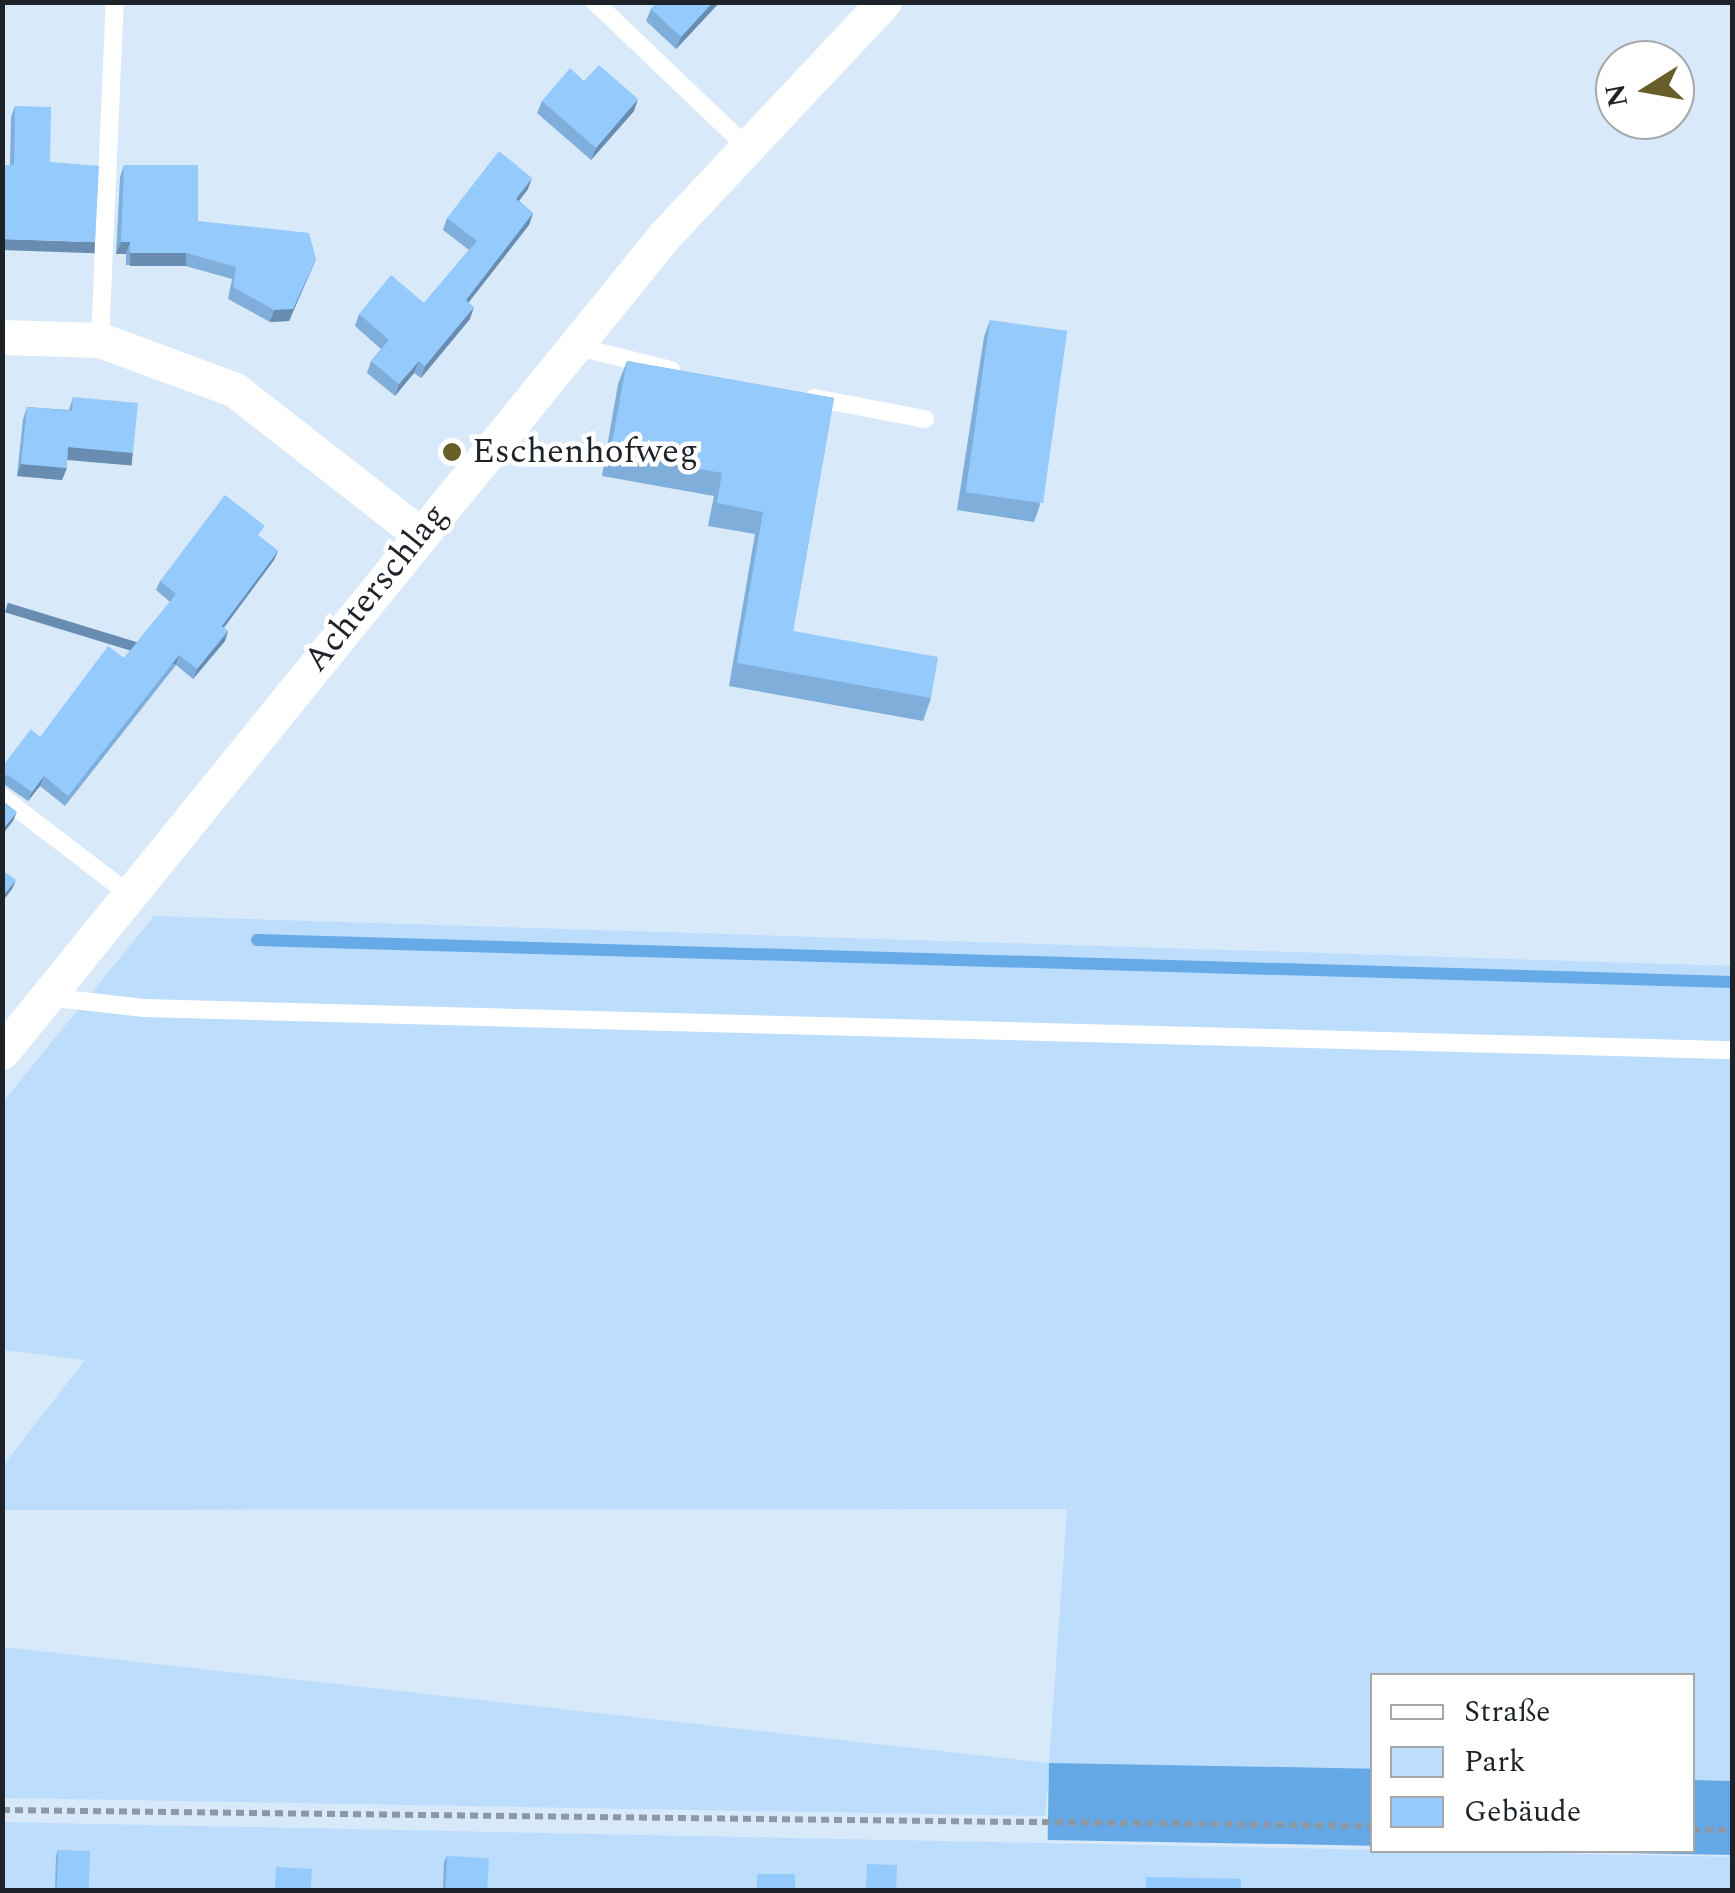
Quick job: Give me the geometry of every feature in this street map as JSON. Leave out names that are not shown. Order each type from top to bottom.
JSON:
[{"type":"street","name":"Achterschlag","points":[[2,1052],[665,236],[884,2]]},
{"type":"street","points":[[2,338],[100,340],[234,390],[420,534]]},
{"type":"lane","points":[[100,340],[115,2]]},
{"type":"lane","points":[[596,2],[748,148]]},
{"type":"lane","points":[[574,346],[685,372]]},
{"type":"lane","points":[[796,394],[925,419]]},
{"type":"lane","points":[[2,798],[129,894]]},
{"type":"lane","points":[[46,996],[144,1008],[1732,1050]]},
{"type":"path","points":[[2,1810],[1370,1826]]},
{"type":"path","points":[[1695,1830],[1732,1830]]},
{"type":"green space","points":[[154,916],[1732,966],[1732,1781],[1695,1780],[1695,1673],[1370,1673],[1370,1771],[1050,1763],[1045,1816],[3,1798],[3,1647],[1049,1763],[1067,1509],[3,1510],[2,1467],[85,1360],[3,1350],[3,1102]]},
{"type":"green space","points":[[2,1822],[1370,1850],[1370,1853],[1732,1857],[1732,1890],[3,1890]]},
{"type":"shaded area","points":[[1049,1763],[1370,1769],[1370,1846],[1048,1840]]},
{"type":"shaded area","points":[[1695,1780],[1732,1781],[1732,1855],[1622,1853],[1695,1853]]},
{"type":"building","points":[[657,2],[713,2],[681,37],[651,9]]},
{"type":"building","points":[[599,65],[638,99],[596,148],[542,101],[570,68],[584,81]]},
{"type":"building","points":[[15,106],[51,107],[50,162],[99,166],[95,242],[2,239],[2,165],[14,165]]},
{"type":"building","points":[[499,151],[532,178],[516,199],[533,213],[466,300],[474,307],[425,366],[419,361],[399,384],[371,361],[389,340],[359,314],[391,275],[424,303],[477,241],[447,218]]},
{"type":"building","points":[[124,165],[198,165],[198,221],[309,233],[316,259],[293,309],[274,310],[233,287],[236,267],[186,253],[130,253],[130,242],[121,242]]},
{"type":"building","points":[[990,320],[1067,331],[1043,503],[966,492]]},
{"type":"building","points":[[627,361],[834,398],[793,631],[938,657],[931,698],[737,663],[763,512],[717,503],[722,473],[610,453]]},
{"type":"building","points":[[73,397],[138,403],[133,453],[68,447],[67,468],[21,464],[27,407],[72,411]]},
{"type":"building","points":[[225,495],[265,526],[258,535],[278,551],[222,626],[228,631],[197,669],[179,655],[68,796],[44,776],[32,792],[8,775],[2,777],[2,767],[31,729],[40,737],[108,646],[124,658],[176,594],[160,581]]},
{"type":"building","points":[[2,800],[17,812],[2,830]]},
{"type":"building","points":[[2,870],[16,880],[2,897]]},
{"type":"building","points":[[58,1850],[90,1851],[89,1890],[57,1890]]},
{"type":"building","points":[[447,1856],[489,1858],[487,1890],[445,1890]]},
{"type":"building","points":[[867,1864],[897,1865],[896,1890],[866,1890]]},
{"type":"building","points":[[276,1867],[312,1869],[311,1890],[275,1890]]},
{"type":"building","points":[[757,1874],[795,1874],[795,1890],[757,1890]]},
{"type":"building","points":[[1146,1877],[1241,1879],[1241,1890],[1146,1890]]},
{"type":"waterway","points":[[257,940],[1732,982]]},
{"type":"place","name":"Eschenhofweg","points":[[452,452]]}]
